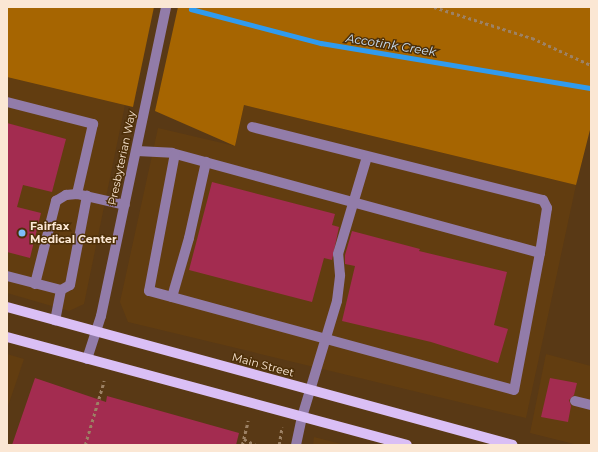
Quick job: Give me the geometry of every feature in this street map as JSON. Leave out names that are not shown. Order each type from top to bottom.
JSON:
[{"type":"main road","name":"Main Street","points":[[7,307],[513,445]]},
{"type":"main road","points":[[7,337],[407,445]]},
{"type":"street","name":"Presbyterian Way","points":[[87,359],[97,332],[137,150],[166,7]]},
{"type":"street","points":[[7,102],[92,124],[77,194]]},
{"type":"street","points":[[175,154],[149,291],[514,390],[547,208],[543,200],[252,127]]},
{"type":"street","points":[[137,150],[175,154],[540,253]]},
{"type":"street","points":[[296,445],[302,417],[337,301],[338,254],[367,157]]},
{"type":"street","points":[[172,297],[189,238],[206,162]]},
{"type":"street","points":[[35,284],[56,200],[66,195],[77,194],[125,205]]},
{"type":"street","points":[[7,276],[61,290],[70,285],[87,196]]},
{"type":"street","points":[[55,320],[61,290]]},
{"type":"street","points":[[575,402],[591,405]]},
{"type":"path","points":[[434,7],[532,38],[591,65]]},
{"type":"path","points":[[85,445],[104,381]]},
{"type":"path","points":[[242,445],[248,421]]},
{"type":"path","points":[[279,445],[282,427]]},
{"type":"path","points":[[244,440],[256,445]]},
{"type":"shaded area","points":[[7,7],[154,7],[133,107],[7,77]]},
{"type":"shaded area","points":[[178,7],[591,7],[591,126],[576,185],[244,105],[235,146],[155,111]]},
{"type":"shaded area","points":[[7,77],[125,105],[84,304],[69,311],[7,293]]},
{"type":"shaded area","points":[[244,105],[576,185],[526,418],[128,322],[120,302],[158,128],[235,146]]},
{"type":"shaded area","points":[[7,354],[24,359],[7,409]]},
{"type":"shaded area","points":[[546,354],[591,366],[591,445],[578,445],[530,433]]},
{"type":"shaded area","points":[[314,437],[345,445],[313,445]]},
{"type":"building","points":[[7,123],[66,139],[52,192],[23,185],[17,207],[41,213],[30,258],[7,252]]},
{"type":"building","points":[[212,182],[335,214],[332,225],[339,227],[332,260],[324,258],[312,302],[189,270]]},
{"type":"building","points":[[352,231],[420,249],[419,251],[507,272],[494,325],[508,329],[498,363],[431,342],[342,321],[355,266],[345,264],[345,255]]},
{"type":"building","points":[[35,378],[106,402],[107,396],[239,433],[236,445],[12,445]]},
{"type":"building","points":[[550,378],[577,383],[574,395],[569,400],[571,406],[568,422],[541,417]]},
{"type":"waterway","name":"Accotink Creek","points":[[191,9],[321,43],[591,88]]},
{"type":"place","name":"Fairfax Medical Center","points":[[22,233]]}]
